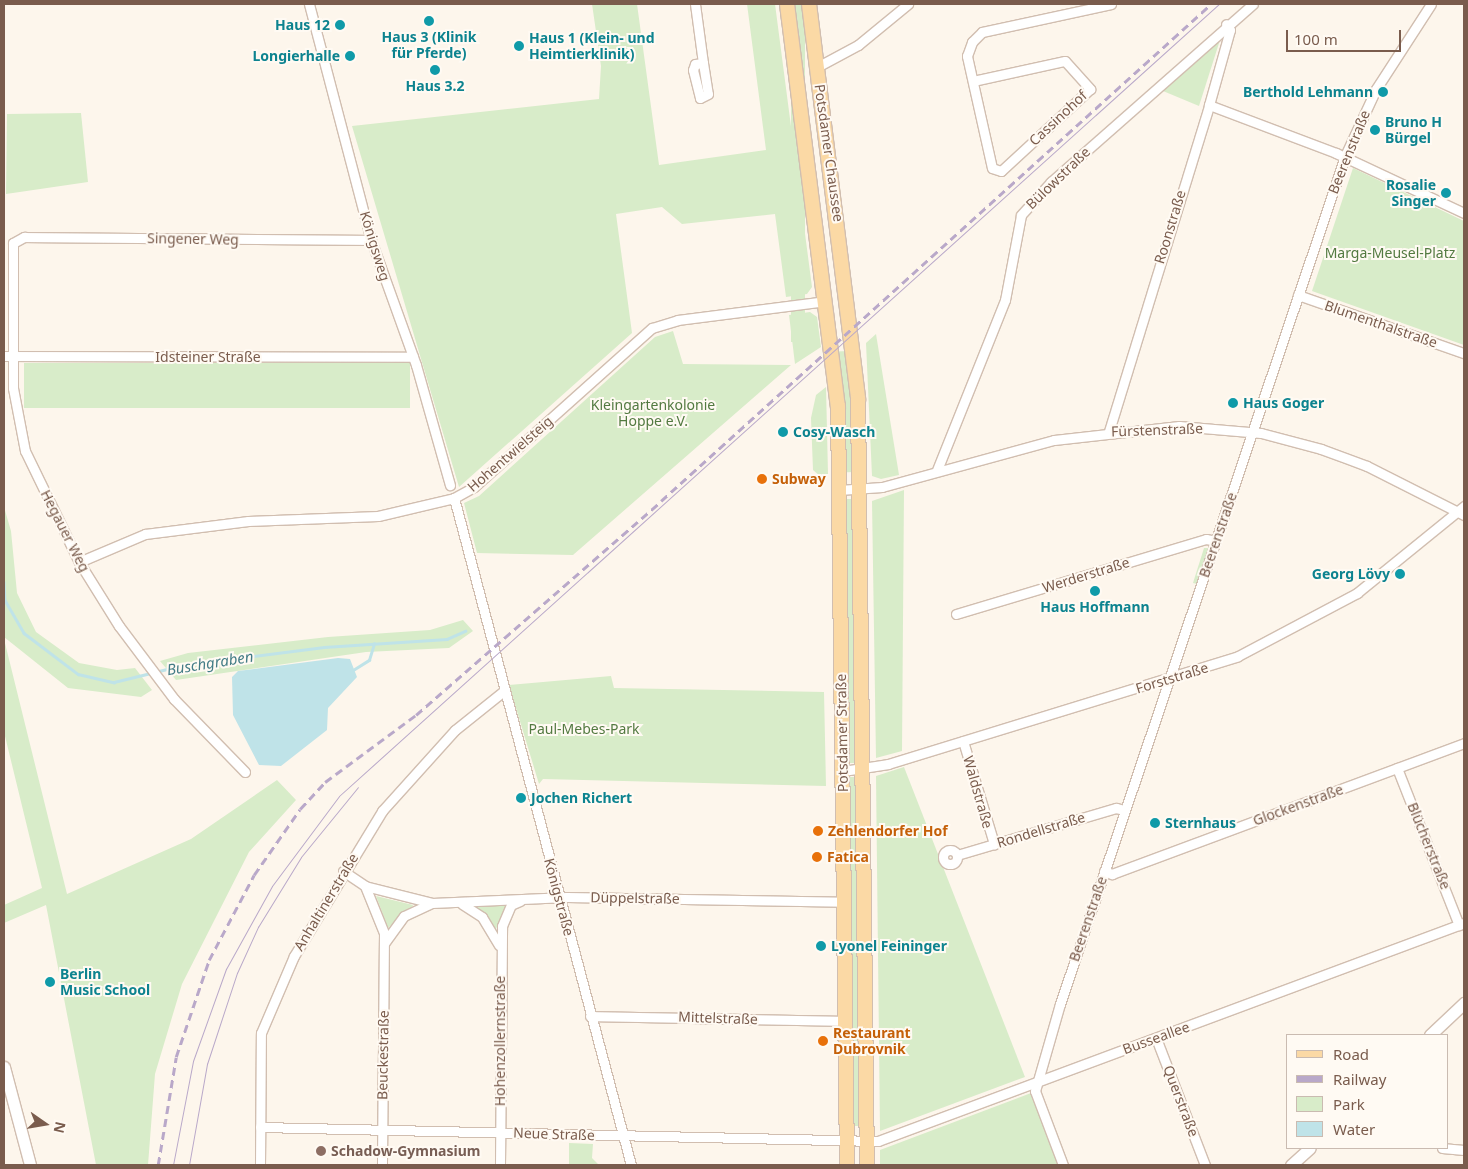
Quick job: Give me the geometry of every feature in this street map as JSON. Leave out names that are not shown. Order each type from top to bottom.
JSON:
[{"type":"main road","name":"Potsdamer Chaussee","points":[[787,4],[826,301]]},
{"type":"main road","name":"Potsdamer Chaussee","points":[[809,4],[849,303]]},
{"type":"main road","name":"Potsdamer Straße","points":[[826,301],[838,392],[847,1165]]},
{"type":"main road","name":"Potsdamer Straße","points":[[849,303],[858,399],[867,1165]]},
{"type":"street","name":"Königsweg","points":[[309,4],[371,240],[413,358],[450,485]]},
{"type":"street","points":[[695,4],[703,63]]},
{"type":"street","points":[[817,68],[858,45],[908,4]]},
{"type":"street","name":"Cassinohof","points":[[973,81],[1065,61],[1090,89],[1001,171],[992,168],[967,56],[972,42],[982,32],[1111,4]]},
{"type":"street","name":"Bülowstraße","points":[[938,470],[1005,300],[1020,215],[1051,182],[1226,24],[1253,4]]},
{"type":"street","name":"Beerenstraße","points":[[1038,1082],[1104,871],[1253,432],[1344,156],[1376,89],[1431,4]]},
{"type":"street","name":"Roonstraße","points":[[1109,431],[1209,105],[1230,30],[1226,24]]},
{"type":"street","points":[[1209,105],[1344,156],[1464,213]]},
{"type":"street","name":"Singener Weg","points":[[16,239],[371,240]]},
{"type":"street","name":"Hegauer Weg","points":[[16,239],[8,356],[25,451],[79,562],[149,668],[245,772]]},
{"type":"street","name":"Blumenthalstraße","points":[[1298,295],[1464,353]]},
{"type":"street","name":"Hohentwielsteig","points":[[79,562],[145,534],[248,521],[378,516],[454,498],[474,487],[652,328],[678,320],[826,301]]},
{"type":"street","name":"Idsteiner Straße","points":[[8,356],[413,358]]},
{"type":"street","name":"Fürstenstraße","points":[[839,490],[859,490],[1010,449],[1109,431],[1179,426],[1253,432],[1367,466],[1462,511]]},
{"type":"street","name":"Königstraße","points":[[454,498],[630,1165]]},
{"type":"street","name":"Forststraße","points":[[842,771],[862,770],[963,741],[1238,656],[1332,609],[1420,546],[1462,511]]},
{"type":"street","name":"Werderstraße","points":[[956,614],[1206,539],[1216,541]]},
{"type":"street","name":"Anhaltinerstraße","points":[[260,1165],[262,1028],[294,956],[342,871],[382,811],[455,730],[505,690]]},
{"type":"street","name":"Waldstraße","points":[[963,741],[994,844]]},
{"type":"street","name":"Glockenstraße","points":[[1104,871],[1112,874],[1464,743]]},
{"type":"street","name":"Blücherstraße","points":[[1397,768],[1462,924]]},
{"type":"street","name":"Rondellstraße","points":[[956,855],[1116,808],[1125,810]]},
{"type":"street","name":"Düppelstraße","points":[[342,871],[365,886],[432,903],[559,897],[844,902]]},
{"type":"street","name":"Beuckestraße","points":[[365,886],[381,918],[384,944],[382,1165]]},
{"type":"street","name":"Hohenzollernstraße","points":[[500,1165],[500,948],[505,915],[522,899]]},
{"type":"street","points":[[384,944],[404,916],[432,903]]},
{"type":"street","points":[[459,903],[482,917],[500,948]]},
{"type":"street","name":"Busseallee","points":[[847,1142],[867,1141],[1038,1082],[1462,924]]},
{"type":"street","points":[[1431,1034],[1464,1003]]},
{"type":"street","name":"Mittelstraße","points":[[590,1016],[845,1021]]},
{"type":"street","name":"Querstraße","points":[[1156,1038],[1205,1165]]},
{"type":"street","points":[[4,1067],[7,1089],[30,1165]]},
{"type":"street","points":[[1038,1082],[1035,1091],[1063,1165]]},
{"type":"street","name":"Neue Straße","points":[[260,1127],[847,1142]]},
{"type":"street","points":[[1291,1165],[1309,1149]]},
{"type":"street","points":[[1448,1149],[1464,1150]]},
{"type":"green space","points":[[592,4],[637,4],[659,165],[766,150],[747,4],[775,4],[812,287],[807,294],[786,297],[775,214],[682,224],[662,207],[616,214],[632,333],[459,487],[352,126],[599,99],[601,66]]},
{"type":"green space","points":[[791,4],[805,4],[805,342],[791,342]]},
{"type":"green space","points":[[1220,40],[1199,106],[1163,91]]},
{"type":"green space","points":[[81,113],[88,182],[6,194],[7,114]]},
{"type":"green space","name":"Marga-Meusel-Platz","points":[[1353,168],[1464,221],[1464,345],[1312,291]]},
{"type":"green space","points":[[810,312],[817,317],[821,347],[795,364],[789,315]]},
{"type":"green space","name":"Kleingartenkolonie Hoppe e.V.","points":[[673,331],[683,364],[791,365],[573,555],[477,553],[464,503],[479,496],[655,337]]},
{"type":"green space","points":[[876,334],[899,475],[881,479],[872,476],[866,343]]},
{"type":"green space","points":[[851,351],[855,472],[838,473],[834,352]]},
{"type":"green space","points":[[24,363],[410,363],[410,408],[24,408]]},
{"type":"green space","points":[[826,387],[828,474],[820,476],[813,470],[811,418],[816,395]]},
{"type":"green space","points":[[904,490],[902,751],[876,758],[872,501]]},
{"type":"green space","points":[[845,499],[854,499],[854,763],[845,763]]},
{"type":"green space","points":[[4,507],[11,531],[17,593],[36,632],[79,663],[117,670],[135,668],[152,690],[141,697],[68,688],[4,637]]},
{"type":"green space","points":[[1204,548],[1209,548],[1197,584],[1193,583]]},
{"type":"green space","points":[[463,620],[473,631],[449,648],[366,652],[176,680],[160,661],[188,653],[328,637],[430,630]]},
{"type":"green space","points":[[4,639],[67,894],[191,839],[277,780],[296,800],[249,852],[182,984],[155,1074],[148,1165],[96,1165],[46,905],[4,923],[4,905],[42,888],[4,732]]},
{"type":"green space","name":"Paul-Mebes-Park","points":[[611,676],[614,688],[824,692],[826,786],[543,779],[539,784],[509,685]]},
{"type":"green space","points":[[904,767],[1025,1077],[880,1131],[876,776]]},
{"type":"green space","points":[[848,777],[858,777],[863,1126],[850,1126]]},
{"type":"green space","points":[[376,896],[413,905],[388,928]]},
{"type":"green space","points":[[507,904],[496,929],[473,906],[474,906]]},
{"type":"green space","points":[[1031,1093],[1058,1165],[880,1165],[880,1150]]},
{"type":"green space","points":[[569,1143],[593,1144],[592,1158],[599,1165],[569,1165]]},
{"type":"water","points":[[338,658],[350,659],[357,677],[328,708],[327,730],[281,766],[259,765],[233,715],[232,677],[238,671]]},
{"type":"waterway","name":"Buschgraben","points":[[4,582],[5,600],[24,633],[78,674],[114,682],[183,665],[324,647],[447,639],[465,631]]},
{"type":"waterway","points":[[353,670],[369,660],[374,644]]},
{"type":"tram line","points":[[173,1165],[193,1061],[226,969],[272,886],[339,796],[1219,4]]},
{"type":"tram line","points":[[189,1165],[207,1064],[237,973],[258,927],[301,857],[358,787]]},
{"type":"railway","points":[[158,1165],[176,1057],[209,960],[254,875],[300,809],[325,782],[416,715],[661,501],[1211,4]]},
{"type":"place","name":"Haus 3 (Klinik für Pferde)","points":[[429,21]]},
{"type":"place","name":"Haus 12","points":[[340,25]]},
{"type":"place","name":"Haus 1 (Klein- und Heimtierklinik)","points":[[519,46]]},
{"type":"place","name":"Longierhalle","points":[[350,56]]},
{"type":"place","name":"Haus 3.2","points":[[435,70]]},
{"type":"place","name":"Berthold Lehmann","points":[[1383,92]]},
{"type":"place","name":"Bruno H Bürgel","points":[[1375,130]]},
{"type":"place","name":"Rosalie Singer","points":[[1446,193]]},
{"type":"place","name":"Haus Goger","points":[[1233,403]]},
{"type":"place","name":"Cosy-Wasch","points":[[783,432]]},
{"type":"place","name":"Subway","points":[[762,479]]},
{"type":"place","name":"Georg Lövy","points":[[1400,574]]},
{"type":"place","name":"Haus Hoffmann","points":[[1095,591]]},
{"type":"place","name":"Jochen Richert","points":[[521,798]]},
{"type":"place","name":"Sternhaus","points":[[1155,823]]},
{"type":"place","name":"Zehlendorfer Hof","points":[[818,831]]},
{"type":"place","name":"Fatica","points":[[817,857]]},
{"type":"place","name":"Lyonel Feininger","points":[[821,946]]},
{"type":"place","name":"Berlin Music School","points":[[50,982]]},
{"type":"place","name":"Restaurant Dubrovnik","points":[[823,1041]]},
{"type":"place","name":"Schadow-Gymnasium","points":[[321,1151]]}]
